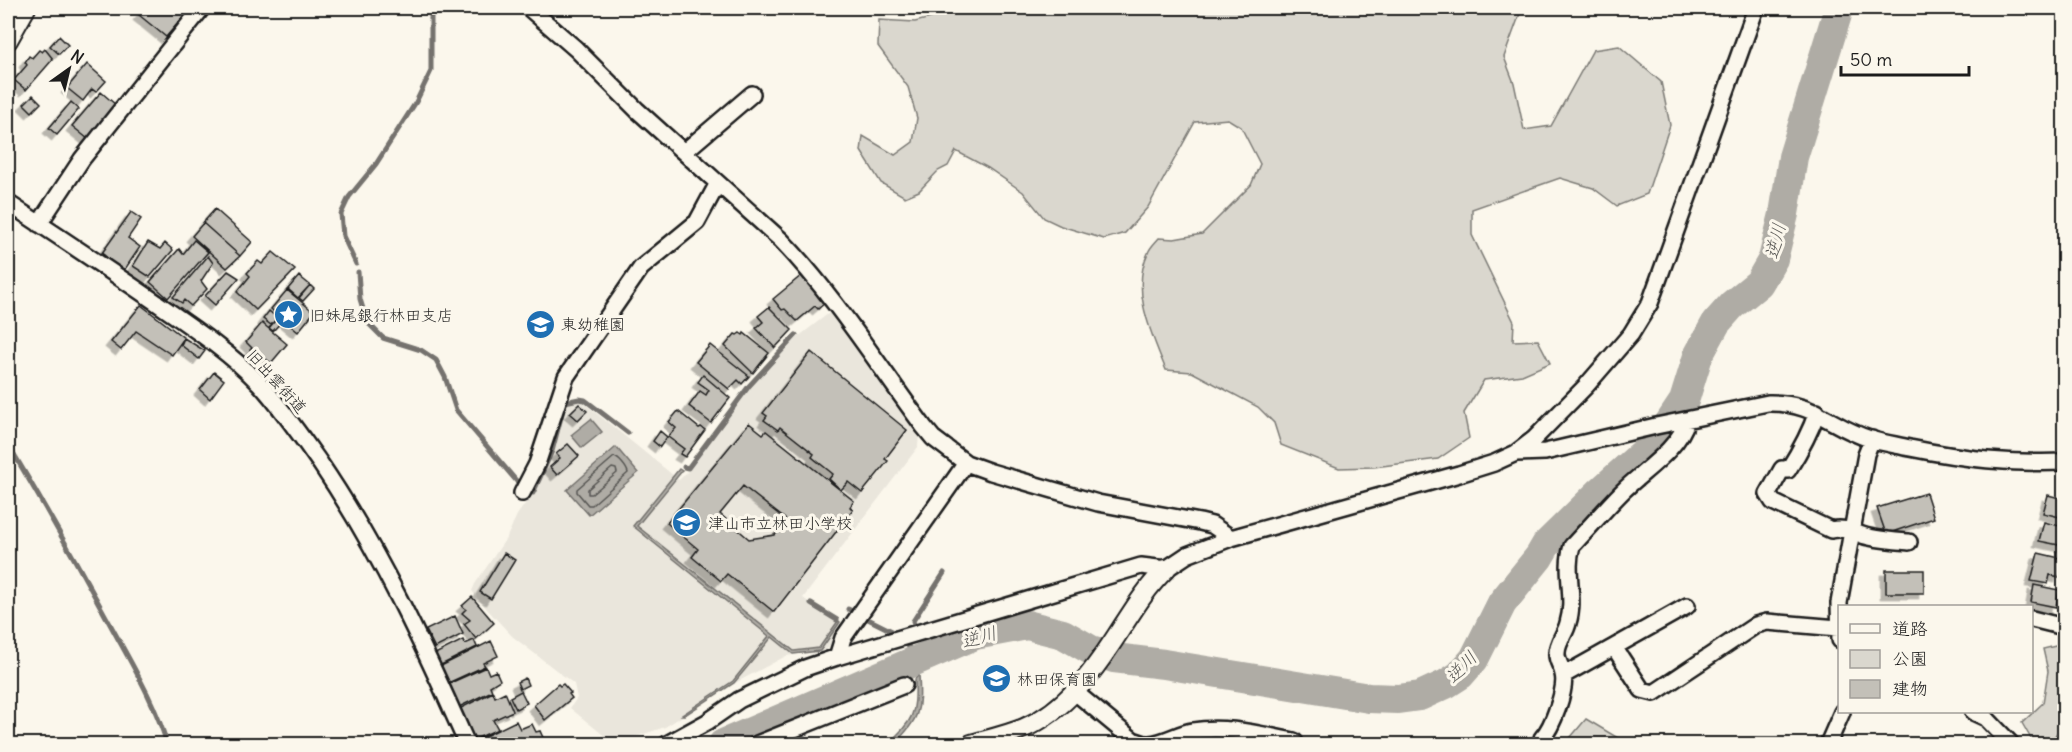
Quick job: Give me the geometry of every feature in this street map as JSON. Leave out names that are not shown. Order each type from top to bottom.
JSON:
[{"type":"street","points":[[8,40],[26,8]]},
{"type":"street","points":[[39,224],[82,159],[202,8]]},
{"type":"street","points":[[529,8],[799,258],[933,438],[966,462],[991,472],[1098,503],[1212,525],[1231,538]]},
{"type":"street","points":[[971,744],[1026,727],[1050,713],[1075,692],[1112,643],[1143,596],[1166,569],[1187,555],[1231,538],[1494,463],[1516,453],[1534,439],[1586,386],[1631,334],[1650,303],[1756,8]]},
{"type":"street","points":[[684,152],[752,94]]},
{"type":"street","points":[[522,493],[537,464],[566,377],[641,268],[697,222],[718,183]]},
{"type":"street","name":"旧出雲街道","points":[[8,203],[192,327],[260,384],[300,434],[347,502],[416,630],[467,744]]},
{"type":"street","points":[[1516,453],[1545,452],[1684,420],[1768,403],[1785,403],[1816,412],[1853,432],[1872,439],[1930,452],[2020,464],[2064,462]]},
{"type":"street","points":[[1816,412],[1811,429],[1800,451],[1788,470],[1782,469],[1768,494],[1773,502],[1831,530],[1840,528],[1868,537],[1909,542]]},
{"type":"street","points":[[1542,738],[1548,733],[1562,693],[1564,675],[1557,658],[1557,649],[1568,624],[1570,613],[1568,556],[1572,546],[1624,490],[1675,442],[1685,428],[1684,420]]},
{"type":"street","points":[[1842,605],[1852,530],[1866,454],[1872,439]]},
{"type":"street","points":[[837,657],[843,638],[966,462]]},
{"type":"street","points":[[667,744],[770,684],[837,657],[1141,566],[1166,569]]},
{"type":"street","points":[[1564,675],[1687,606]]},
{"type":"street","points":[[2033,619],[2064,627]]},
{"type":"street","points":[[1614,647],[1642,690],[1654,693],[1756,625],[1767,622],[1838,624]]},
{"type":"street","points":[[757,744],[904,685]]},
{"type":"street","points":[[1075,692],[1133,740],[1147,744],[1160,743],[1189,731],[1209,728],[1294,741],[1296,744]]},
{"type":"street","points":[[1828,744],[1841,713]]},
{"type":"street","points":[[1977,713],[1986,718],[2011,744]]},
{"type":"shaded area","name":"津山市立林田小学校","points":[[833,310],[853,336],[859,352],[919,432],[918,447],[803,598],[843,626],[826,650],[786,656],[737,682],[665,727],[612,742],[570,708],[577,698],[574,684],[512,636],[472,591],[530,497],[548,453],[562,402],[580,400],[679,480],[691,468],[750,389],[798,337]]},
{"type":"green space","points":[[931,8],[1522,8],[1504,57],[1514,83],[1524,130],[1551,126],[1593,50],[1619,46],[1661,82],[1670,125],[1647,194],[1617,206],[1593,188],[1560,178],[1472,209],[1472,235],[1514,322],[1513,341],[1538,340],[1550,363],[1522,375],[1484,380],[1464,413],[1469,438],[1438,459],[1374,467],[1339,468],[1281,445],[1274,423],[1258,407],[1192,372],[1166,370],[1149,327],[1141,282],[1143,267],[1153,245],[1159,238],[1174,239],[1202,234],[1251,185],[1260,164],[1241,127],[1228,119],[1195,122],[1148,207],[1125,233],[1104,239],[1061,226],[1044,218],[1023,192],[988,168],[956,151],[948,166],[938,171],[919,191],[905,197],[881,183],[861,151],[863,136],[895,155],[913,142],[917,118],[908,87],[878,46],[879,20],[915,22],[931,18]]},
{"type":"green space","points":[[2064,644],[2064,721],[2052,741],[2034,744],[2022,723],[2043,703],[2048,671],[2043,649]]},
{"type":"green space","points":[[1586,719],[1628,744],[1565,744]]},
{"type":"water","points":[[591,419],[602,432],[582,448],[571,435]]},
{"type":"water","points":[[616,447],[638,473],[589,515],[567,490]]},
{"type":"water","points":[[679,469],[682,471],[637,526],[794,651],[819,648],[838,621],[840,622],[820,651],[793,654],[772,637],[734,683],[685,715],[682,715],[733,681],[769,636],[633,526]]},
{"type":"water","points":[[919,675],[919,706],[914,720],[894,744],[888,744],[912,716],[915,679]]},
{"type":"building","points":[[145,8],[191,8],[166,37],[139,15]]},
{"type":"building","points":[[59,36],[68,45],[59,54],[50,46]]},
{"type":"building","points":[[45,49],[53,59],[26,90],[14,80],[27,65],[25,62],[29,56],[32,58],[39,50],[42,52]]},
{"type":"building","points":[[87,64],[106,81],[96,92],[92,89],[83,101],[67,88]]},
{"type":"building","points":[[101,92],[116,105],[88,139],[72,126]]},
{"type":"building","points":[[33,95],[41,103],[32,112],[24,104]]},
{"type":"building","points":[[71,102],[79,109],[57,135],[49,128]]},
{"type":"building","points":[[215,209],[252,242],[240,256],[203,223]]},
{"type":"building","points":[[131,212],[141,219],[128,238],[140,247],[123,272],[102,253]]},
{"type":"building","points":[[203,223],[240,256],[227,268],[192,236]]},
{"type":"building","points":[[194,240],[208,252],[168,298],[150,282],[179,249],[183,254]]},
{"type":"building","points":[[148,242],[160,249],[165,243],[173,250],[150,277],[133,266]]},
{"type":"building","points":[[273,252],[295,270],[256,310],[237,292],[250,276],[247,273],[258,261],[262,264]]},
{"type":"building","points":[[208,256],[213,263],[201,281],[207,289],[191,306],[184,300],[182,303],[173,297]]},
{"type":"building","points":[[228,271],[239,278],[215,305],[205,296]]},
{"type":"building","points":[[802,275],[825,303],[818,309],[815,306],[797,321],[785,309],[782,310],[773,299]]},
{"type":"building","points":[[299,276],[310,285],[298,298],[288,289]]},
{"type":"building","points":[[310,285],[314,289],[303,301],[299,298]]},
{"type":"building","points":[[287,290],[314,312],[298,332],[271,309]]},
{"type":"building","points":[[141,305],[184,338],[172,355],[136,331],[121,350],[111,342]]},
{"type":"building","points":[[769,307],[792,330],[775,348],[756,328],[763,322],[758,316]]},
{"type":"building","points":[[269,311],[277,318],[271,325],[263,319]]},
{"type":"building","points":[[279,316],[283,320],[273,331],[269,328]]},
{"type":"building","points":[[262,323],[287,344],[271,363],[250,350],[252,348],[246,342]]},
{"type":"building","points":[[744,333],[769,353],[753,373],[725,346],[735,334],[743,335]]},
{"type":"building","points":[[184,338],[205,351],[199,359],[181,345]]},
{"type":"building","points":[[710,345],[749,376],[742,384],[738,380],[729,389],[696,362]]},
{"type":"building","points":[[811,352],[907,430],[885,459],[888,461],[862,493],[848,482],[841,490],[829,479],[833,474],[812,457],[814,454],[780,427],[778,430],[764,420],[767,416],[763,413]]},
{"type":"building","points":[[214,372],[224,380],[210,399],[200,390]]},
{"type":"building","points":[[703,375],[730,398],[711,423],[689,406],[700,391],[706,395],[709,390],[698,382]]},
{"type":"building","points":[[579,404],[587,411],[578,420],[570,413]]},
{"type":"building","points":[[678,411],[699,428],[705,430],[685,457],[680,454],[684,449],[668,437],[676,428],[669,422]]},
{"type":"building","points":[[749,423],[763,434],[766,431],[854,501],[850,507],[853,510],[774,612],[727,574],[721,581],[692,557],[698,549],[667,523]],"holes":[[[743,486],[786,520],[775,535],[749,539],[720,514]]]},
{"type":"building","points":[[660,431],[667,437],[660,447],[653,441]]},
{"type":"building","points":[[568,444],[579,456],[557,475],[550,467],[560,458],[556,454]]},
{"type":"building","points":[[1926,493],[1934,518],[1886,534],[1877,508]]},
{"type":"building","points":[[2048,495],[2064,499],[2064,518],[2043,513]]},
{"type":"building","points":[[2044,522],[2064,527],[2064,546],[2039,541]]},
{"type":"building","points":[[504,553],[515,560],[491,599],[480,592]]},
{"type":"building","points":[[2038,553],[2064,559],[2060,577],[2050,575],[2048,584],[2031,581]]},
{"type":"building","points":[[1886,570],[1924,570],[1924,593],[1886,593]]},
{"type":"building","points":[[2034,585],[2059,590],[2056,607],[2031,602]]},
{"type":"building","points":[[472,597],[494,623],[476,639],[464,624],[470,620],[462,613],[466,609],[462,606]]},
{"type":"building","points":[[455,616],[463,634],[435,648],[426,630]]},
{"type":"building","points":[[463,640],[465,644],[474,640],[477,647],[441,665],[435,654]]},
{"type":"building","points":[[491,641],[498,656],[483,663],[485,666],[448,683],[441,666]]},
{"type":"building","points":[[486,667],[489,674],[496,671],[500,680],[490,686],[492,691],[459,707],[448,684]]},
{"type":"building","points":[[525,678],[528,685],[520,689],[517,682]]},
{"type":"building","points":[[558,684],[560,686],[563,684],[571,693],[569,694],[572,698],[545,720],[534,705]]},
{"type":"building","points":[[521,691],[527,703],[516,709],[510,697]]},
{"type":"building","points":[[493,692],[495,697],[505,692],[513,711],[493,720],[498,729],[473,740],[459,709]]},
{"type":"building","points":[[516,721],[520,729],[532,724],[536,732],[540,731],[545,742],[540,744],[479,744],[477,740]]},
{"type":"waterway","points":[[356,264],[343,236],[341,214],[349,197],[376,164],[416,102],[431,71],[431,8]]},
{"type":"waterway","name":"逆川","points":[[723,744],[975,635],[1027,625],[1063,634],[1091,650],[1114,658],[1164,664],[1369,698],[1398,699],[1420,696],[1460,675],[1474,659],[1502,603],[1546,545],[1658,440],[1684,401],[1698,356],[1716,323],[1732,305],[1759,283],[1773,259],[1784,214],[1793,157],[1839,8]]},
{"type":"waterway","points":[[358,272],[360,299],[367,322],[383,338],[421,350],[436,360],[445,377],[456,410],[519,484]]},
{"type":"waterway","points":[[684,467],[688,468],[749,386],[796,335]]},
{"type":"waterway","points":[[533,493],[552,451],[565,402],[585,400],[628,433]]},
{"type":"waterway","points":[[8,444],[134,668],[156,713],[167,744]]},
{"type":"waterway","points":[[915,627],[913,621],[944,573]]},
{"type":"waterway","points":[[811,604],[837,620]]},
{"type":"waterway","points":[[848,609],[900,635]]},
{"type":"waterway","points":[[908,645],[916,667]]},
{"type":"place","name":"旧妹尾銀行林田支店","points":[[288,315]]},
{"type":"place","name":"東幼稚園","points":[[540,324]]},
{"type":"place","name":"津山市立林田小学校","points":[[687,523]]},
{"type":"place","name":"林田保育園","points":[[996,679]]}]
